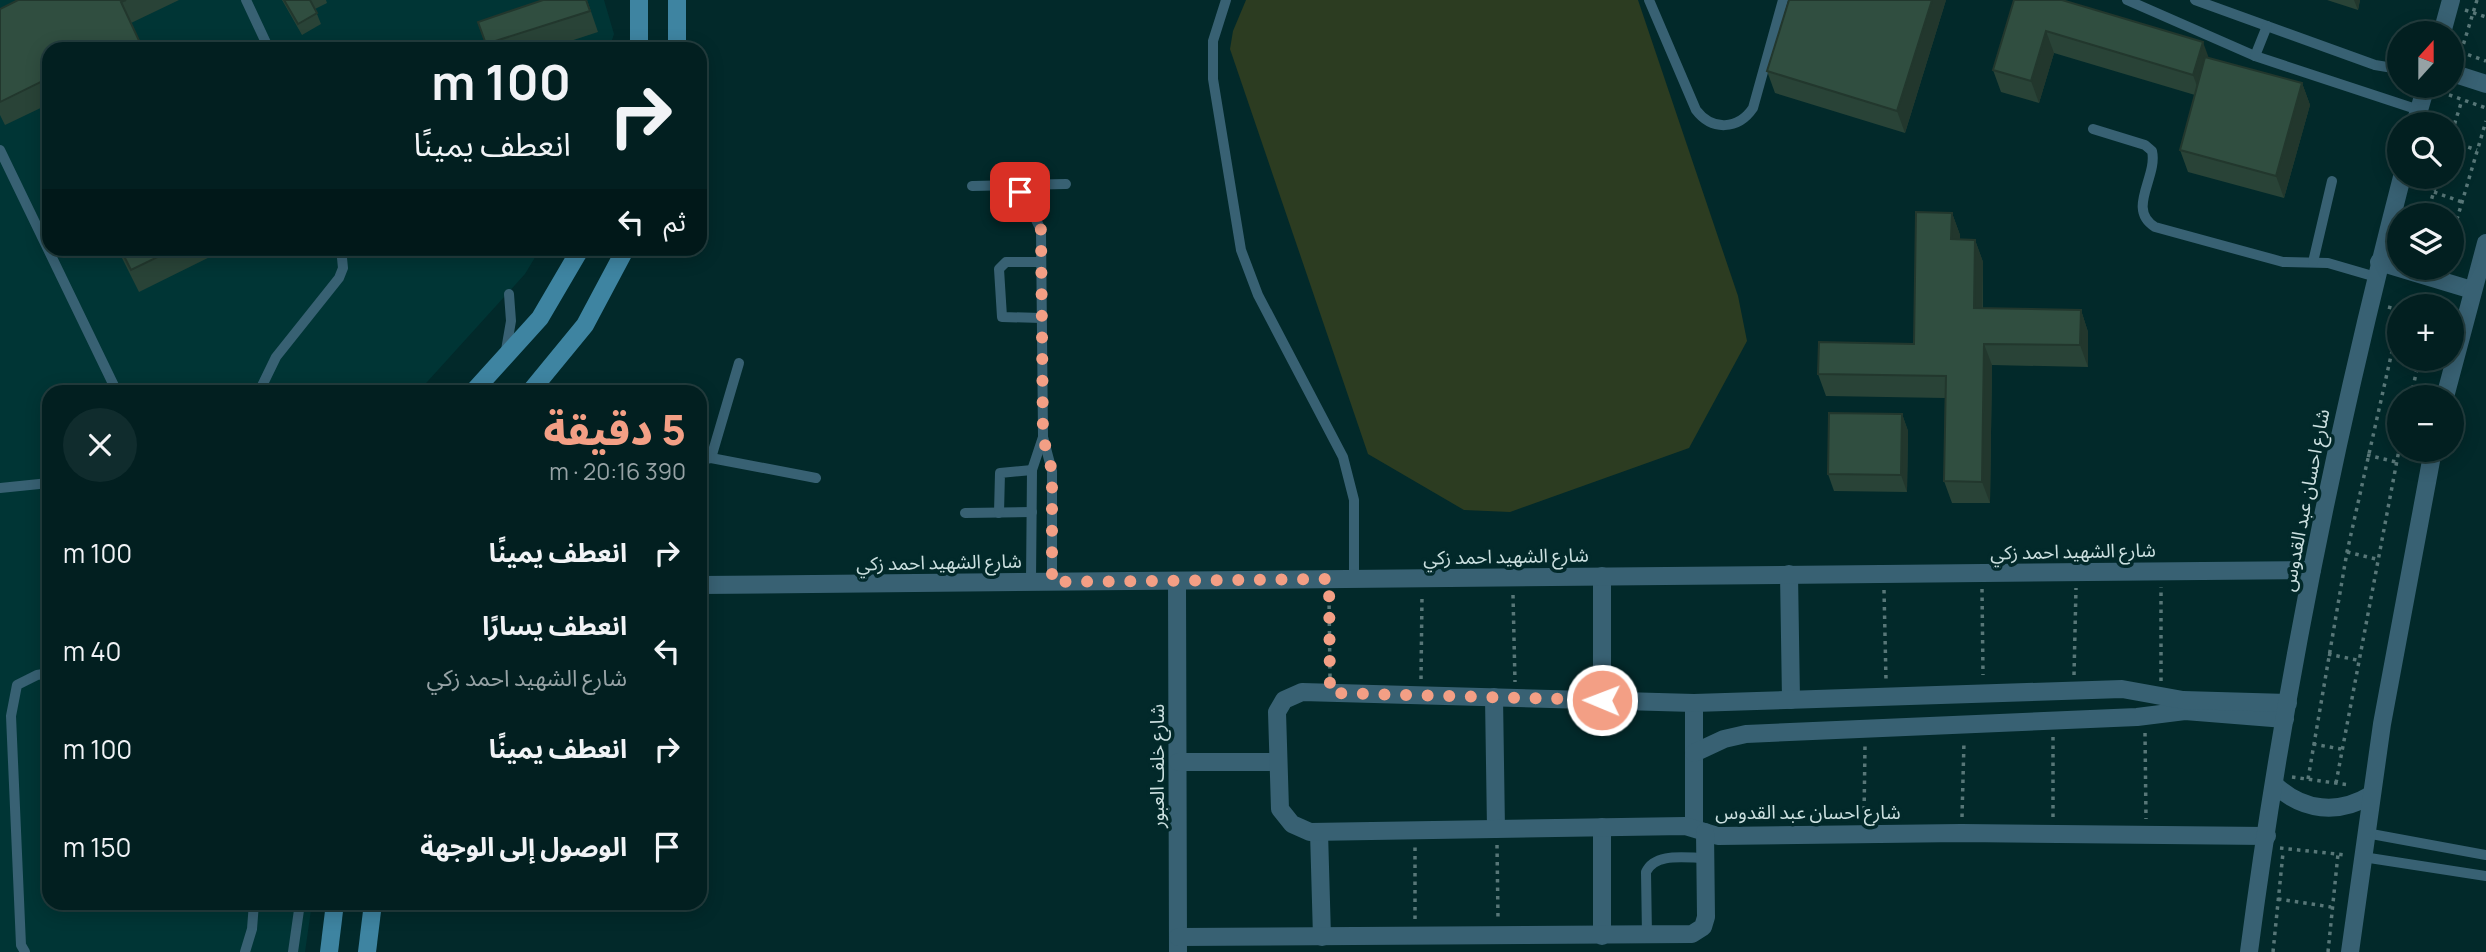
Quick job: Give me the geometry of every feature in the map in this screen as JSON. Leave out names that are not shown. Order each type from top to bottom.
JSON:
[{"type":"main road","points":[[639,0],[639,42]]},
{"type":"main road","points":[[677,0],[677,42]]},
{"type":"main road","points":[[479,385],[545,310],[576,256]]},
{"type":"main road","points":[[536,385],[585,325],[622,256]]},
{"type":"main road","points":[[329,952],[334,910]]},
{"type":"main road","points":[[367,952],[372,910]]},
{"type":"street","points":[[2445,21],[2451,0]]},
{"type":"street","points":[[2464,77],[2486,84]]},
{"type":"street","name":"شارع احسان عبد القدوس","points":[[2249,952],[2275,780],[2312,569],[2378,269],[2399,189]]},
{"type":"street","points":[[2448,385],[2486,243]]},
{"type":"street","points":[[2378,269],[2472,290]]},
{"type":"street","points":[[2350,952],[2372,792],[2406,583],[2431,462]]},
{"type":"street","name":"شارع الشهيد احمد زكي","points":[[707,585],[2312,569]]},
{"type":"street","points":[[1789,575],[1791,700]]},
{"type":"street","points":[[1602,576],[1602,700]]},
{"type":"street","name":"شارع خلف العبور","points":[[1177,581],[1178,944]]},
{"type":"street","points":[[1330,693],[1694,703],[2130,689],[2183,700],[2287,711]]},
{"type":"street","name":"شارع احسان عبد القدوس","points":[[1330,693],[1302,692],[1284,700],[1277,719],[1280,809],[1300,829],[1319,832],[1602,827],[1700,830],[1718,836],[2053,833],[2147,834],[2265,841]]},
{"type":"street","points":[[1494,697],[1496,829]]},
{"type":"street","points":[[1178,944],[1322,937],[1692,934],[1703,927],[1706,917],[1705,858],[1694,753],[1694,703]]},
{"type":"street","points":[[1694,753],[1724,739],[1746,734],[2145,717],[2185,711],[2287,711]]},
{"type":"street","points":[[1178,762],[1278,762]]},
{"type":"street","points":[[2275,780],[2293,800],[2327,809],[2350,806],[2372,792]]},
{"type":"street","points":[[1602,827],[1602,936]]},
{"type":"street","points":[[1319,832],[1322,937]]},
{"type":"lane","points":[[246,0],[267,42]]},
{"type":"lane","points":[[1226,0],[1213,41],[1213,79],[1241,250],[1258,295],[1343,457],[1354,500],[1354,578]]},
{"type":"lane","points":[[1649,0],[1696,110],[1708,122],[1725,126],[1741,121],[1753,108],[1783,0]]},
{"type":"lane","points":[[2127,0],[2255,56],[2404,112]]},
{"type":"lane","points":[[2195,0],[2387,67]]},
{"type":"lane","points":[[2255,56],[2267,26]]},
{"type":"lane","points":[[2093,130],[2145,145],[2152,151],[2154,160],[2141,209],[2149,224],[2275,260],[2378,269]]},
{"type":"lane","points":[[0,150],[42,237]]},
{"type":"lane","points":[[2313,262],[2332,181]]},
{"type":"lane","points":[[972,186],[1066,184]]},
{"type":"lane","points":[[1019,185],[1024,200],[1040,225],[1043,437],[1052,471],[1052,582]]},
{"type":"lane","points":[[51,256],[114,385]]},
{"type":"lane","points":[[262,385],[276,357],[339,278],[341,256]]},
{"type":"lane","points":[[1041,262],[1006,262],[999,270],[1002,317],[1042,318]]},
{"type":"lane","points":[[504,357],[511,321],[509,294]]},
{"type":"lane","points":[[707,456],[739,363]]},
{"type":"lane","points":[[1031,582],[1032,470],[1043,437]]},
{"type":"lane","points":[[707,459],[816,478]]},
{"type":"lane","points":[[999,513],[1000,473],[1032,470]]},
{"type":"lane","points":[[0,488],[42,484]]},
{"type":"lane","points":[[965,513],[1032,512]]},
{"type":"lane","points":[[25,952],[21,945],[11,716],[16,685],[42,674]]},
{"type":"lane","points":[[2366,834],[2486,855]]},
{"type":"lane","points":[[2363,857],[2486,876]]},
{"type":"lane","points":[[1647,936],[1648,867],[1660,859],[1705,858]]},
{"type":"lane","points":[[245,952],[252,929],[253,910]]},
{"type":"lane","points":[[293,952],[299,910]]},
{"type":"path","points":[[2464,42],[2477,0]]},
{"type":"path","points":[[2464,53],[2486,61]]},
{"type":"path","points":[[2457,98],[2486,108]]},
{"type":"path","points":[[2458,112],[2462,100]]},
{"type":"path","points":[[2434,192],[2462,202],[2486,121]]},
{"type":"path","points":[[2464,146],[2477,150]]},
{"type":"path","points":[[2431,203],[2435,189]]},
{"type":"path","points":[[2308,779],[2347,552],[2387,371]]},
{"type":"path","points":[[2336,783],[2396,463],[2367,455]]},
{"type":"path","points":[[2347,552],[2376,559]]},
{"type":"path","points":[[2161,571],[2161,695]]},
{"type":"path","points":[[2074,691],[2077,572]]},
{"type":"path","points":[[1982,573],[1984,694]]},
{"type":"path","points":[[1883,574],[1886,697]]},
{"type":"path","points":[[1421,695],[1422,578]]},
{"type":"path","points":[[1513,578],[1515,698]]},
{"type":"path","points":[[1329,579],[1330,693]]},
{"type":"path","points":[[2328,654],[2357,660]]},
{"type":"path","points":[[2145,717],[2147,834]]},
{"type":"path","points":[[2053,721],[2053,833]]},
{"type":"path","points":[[1961,833],[1965,725]]},
{"type":"path","points":[[1864,834],[1866,729]]},
{"type":"path","points":[[2313,744],[2341,749]]},
{"type":"path","points":[[2275,780],[2308,779],[2372,792]]},
{"type":"path","points":[[1496,829],[1499,936]]},
{"type":"path","points":[[1415,830],[1415,937]]},
{"type":"path","points":[[2265,841],[2283,848],[2363,857]]},
{"type":"path","points":[[2273,952],[2283,848]]},
{"type":"path","points":[[2328,952],[2338,854]]},
{"type":"path","points":[[2278,900],[2332,907]]},
{"type":"shaded area","points":[[0,0],[604,0],[614,34],[611,42],[42,42],[42,256],[536,256],[525,274],[424,385],[42,385],[42,910],[311,910],[305,952],[0,952]]},
{"type":"shaded area","points":[[1246,0],[1638,0],[1738,296],[1747,341],[1689,448],[1510,512],[1464,510],[1368,454],[1230,49],[1233,31]]},
{"type":"building","points":[[18,0],[126,0],[121,2],[140,42],[42,42],[42,81],[0,102],[0,9]]},
{"type":"building","points":[[284,0],[310,0],[317,13],[298,24]]},
{"type":"building","points":[[543,0],[586,0],[590,11],[492,42],[485,42],[478,22]]},
{"type":"building","points":[[1789,0],[1932,0],[1897,111],[1767,71]]},
{"type":"building","points":[[2014,0],[2062,0],[2203,42],[2193,75],[2046,31],[2031,81],[1993,70]]},
{"type":"building","points":[[2205,57],[2302,83],[2276,176],[2180,150]]},
{"type":"building","points":[[1916,212],[1952,213],[1951,239],[1975,240],[1974,308],[2081,310],[2080,345],[1984,344],[1982,482],[1944,481],[1946,376],[1818,374],[1819,342],[1914,344]]},
{"type":"building","points":[[124,256],[160,256],[131,270]]},
{"type":"building","points":[[1829,413],[1902,414],[1901,475],[1828,474]]},
{"type":"route","points":[[1020,192],[1038,220],[1041,230],[1043,437],[1052,471],[1052,582],[1329,579],[1330,693],[1602,700]]}]
